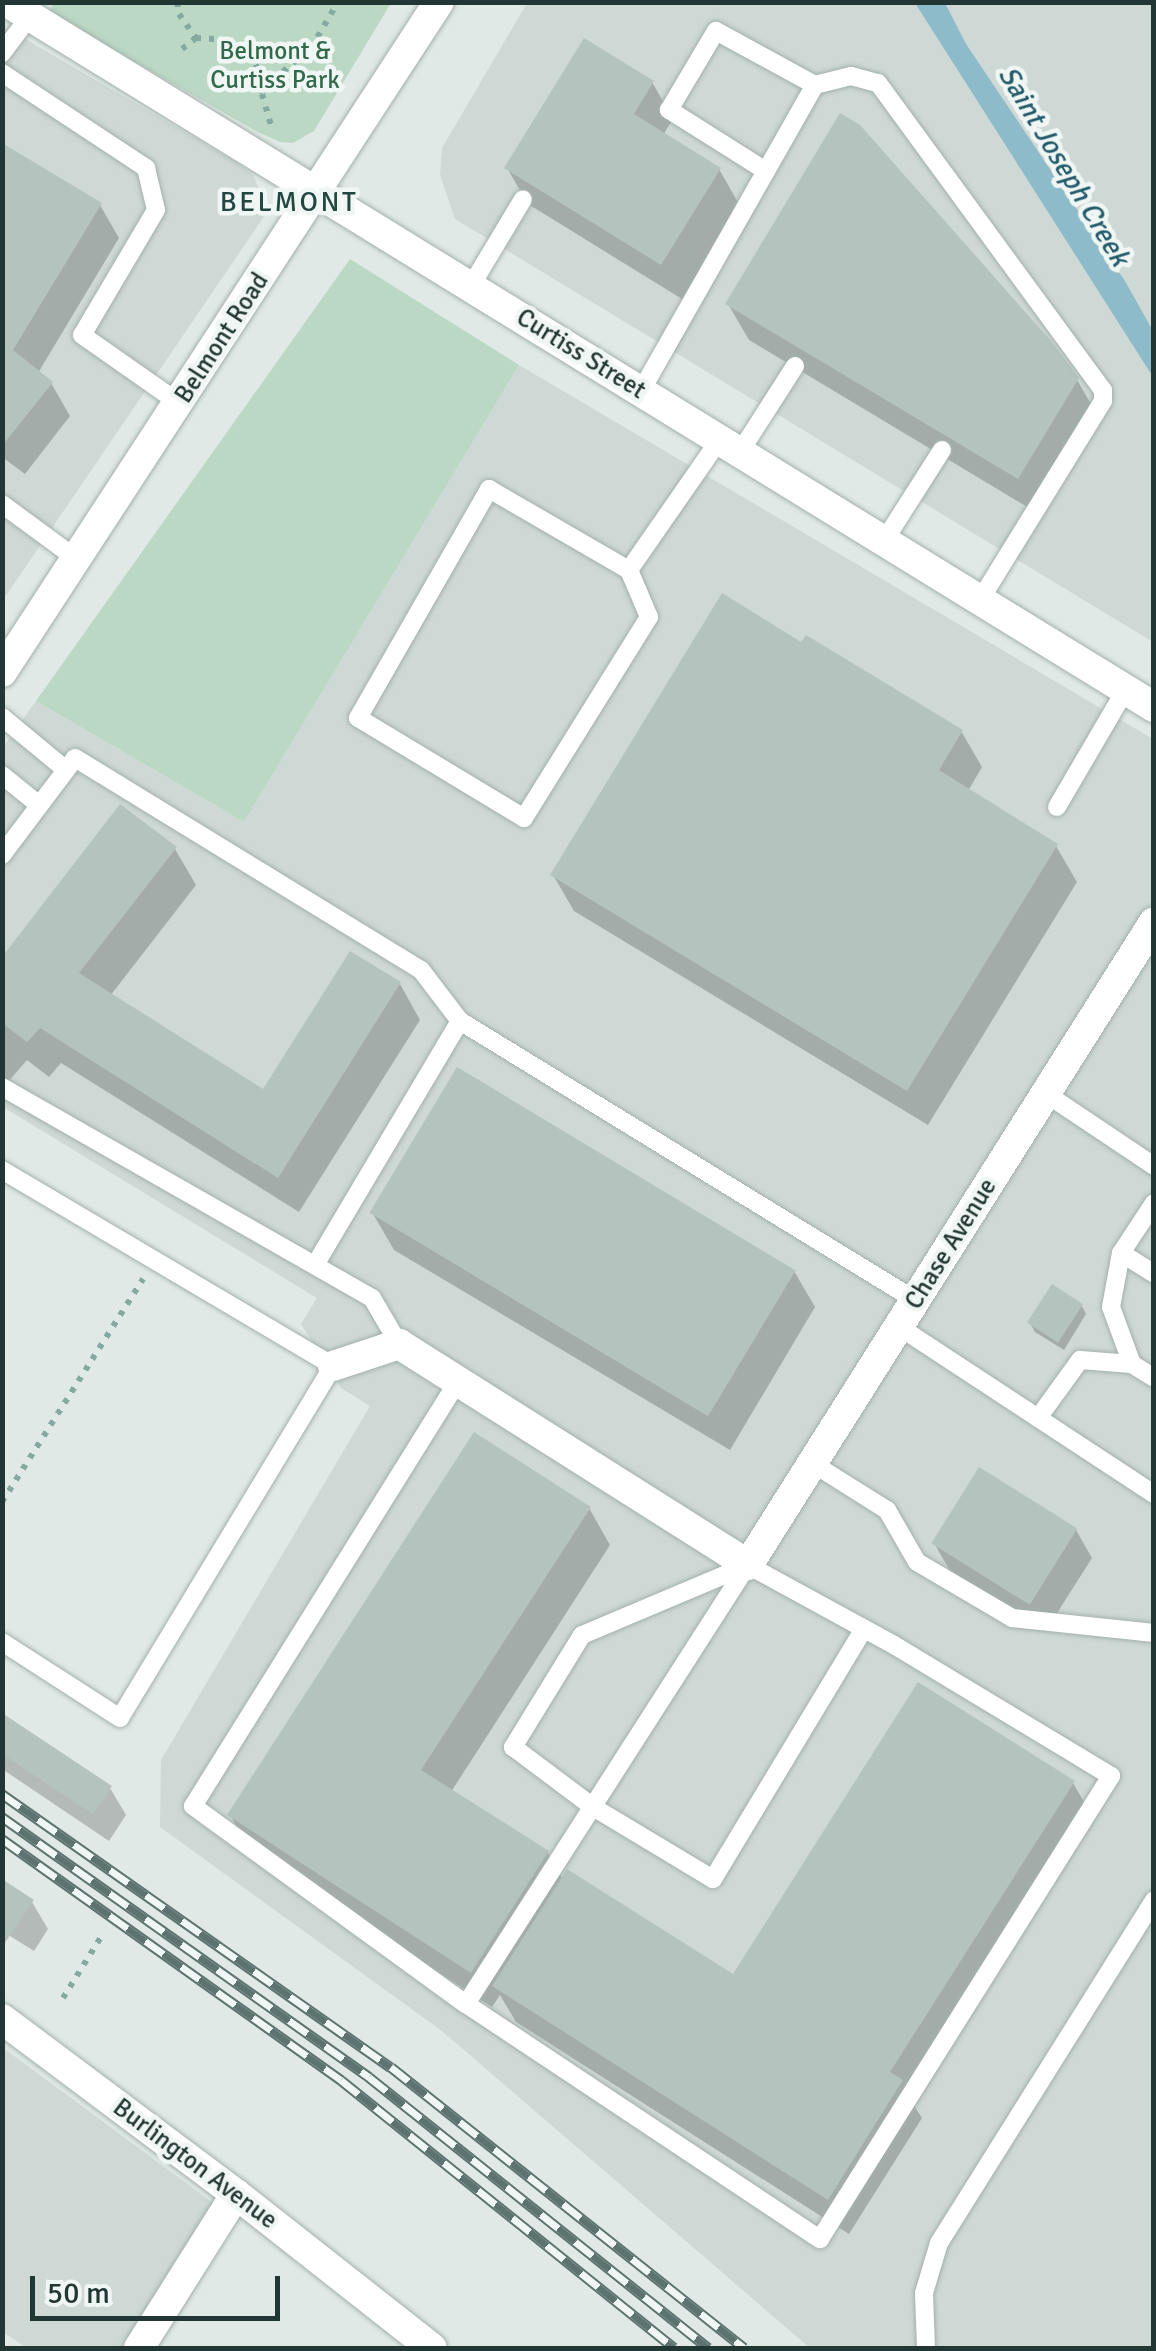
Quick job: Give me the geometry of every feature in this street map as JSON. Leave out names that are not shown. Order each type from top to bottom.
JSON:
[{"type":"street","name":"Belmont Road","points":[[2,672],[440,2]]},
{"type":"street","name":"Curtiss Street","points":[[18,9],[1154,706]]},
{"type":"street","name":"Chase Avenue","points":[[748,1566],[1154,922]]},
{"type":"street","points":[[333,1366],[399,1344],[748,1566]]},
{"type":"street","name":"Burlington Avenue","points":[[2,2019],[236,2194],[432,2348]]},
{"type":"street","points":[[139,2348],[236,2194]]},
{"type":"lane","points":[[2,53],[18,9]]},
{"type":"lane","points":[[766,171],[669,110],[716,31],[816,85],[851,76],[878,84],[1102,390],[1103,401],[980,600]]},
{"type":"lane","points":[[2,74],[146,168],[156,210],[82,335],[179,403]]},
{"type":"lane","points":[[641,391],[816,85]]},
{"type":"lane","points":[[470,286],[523,199]]},
{"type":"lane","points":[[629,570],[795,366]]},
{"type":"lane","points":[[884,541],[942,450]]},
{"type":"lane","points":[[489,489],[629,570],[650,617],[524,818],[358,718],[489,489]]},
{"type":"lane","points":[[2,504],[77,560]]},
{"type":"lane","points":[[1057,807],[1126,690]]},
{"type":"lane","points":[[2,717],[66,770]]},
{"type":"lane","points":[[2,855],[74,758],[421,970],[460,1022],[907,1313],[1038,1418],[1154,1494]]},
{"type":"lane","points":[[2,775],[40,806]]},
{"type":"lane","points":[[315,1265],[460,1022]]},
{"type":"lane","points":[[2,1087],[372,1298],[399,1344]]},
{"type":"lane","points":[[1045,1093],[1154,1166]]},
{"type":"lane","points":[[2,1170],[333,1366],[120,1718],[2,1642]]},
{"type":"lane","points":[[1132,1364],[1111,1307],[1121,1253],[1154,1204]]},
{"type":"lane","points":[[1121,1253],[1154,1274]]},
{"type":"lane","points":[[1038,1418],[1080,1360],[1132,1364],[1154,1378]]},
{"type":"lane","points":[[458,1382],[193,1806],[466,2004],[820,2238],[1111,1776],[864,1629],[748,1566]]},
{"type":"lane","points":[[812,1463],[887,1510],[917,1562],[1012,1618],[1154,1633]]},
{"type":"lane","points":[[466,2004],[748,1566]]},
{"type":"lane","points":[[748,1566],[582,1635],[514,1746],[593,1807],[713,1879],[864,1629]]},
{"type":"lane","points":[[926,2348],[924,2293],[939,2243],[1154,1900]]},
{"type":"path","points":[[177,2],[179,14],[196,38],[240,46],[266,81],[264,110],[281,137]]},
{"type":"path","points":[[266,81],[286,72],[311,48],[338,2]]},
{"type":"path","points":[[182,49],[196,38]]},
{"type":"path","points":[[2,1502],[155,1260]]},
{"type":"path","points":[[63,1998],[101,1937]]},
{"type":"shaded area","points":[[527,3],[1153,3],[1153,642],[455,219],[440,175],[442,148]]},
{"type":"shaded area","points":[[3,26],[236,162],[253,175],[265,204],[263,218],[3,600]]},
{"type":"shaded area","points":[[519,365],[1153,739],[1153,2348],[810,2348],[442,2031],[160,1827],[161,1760],[370,1406],[341,1388],[301,1324],[317,1298],[3,1107],[3,747],[36,701],[244,822]]},
{"type":"shaded area","points":[[2,2047],[213,2203],[123,2348],[27,2348],[3,2332]]},
{"type":"green space","name":"Belmont & Curtiss Park","points":[[54,2],[391,3],[314,131],[293,143],[280,142],[256,131],[49,13]]},
{"type":"green space","points":[[350,259],[519,365],[244,822],[36,701]]},
{"type":"water","points":[[915,3],[945,3],[966,44],[1125,281],[1153,331],[1153,377]]},
{"type":"building","points":[[584,38],[654,81],[634,114],[721,168],[661,265],[504,168]]},
{"type":"building","points":[[840,113],[860,125],[1051,341],[1079,378],[1018,479],[725,304]]},
{"type":"building","points":[[2,143],[102,203],[13,350],[53,382],[2,446]]},
{"type":"building","points":[[722,593],[801,642],[806,635],[963,730],[939,770],[1058,844],[907,1091],[550,875]]},
{"type":"building","points":[[120,804],[177,847],[79,973],[263,1089],[350,951],[401,982],[278,1178],[40,1028],[27,1042],[2,1023],[2,957]]},
{"type":"building","points":[[457,1067],[796,1270],[708,1416],[369,1213]]},
{"type":"building","points":[[1052,1284],[1083,1304],[1058,1343],[1027,1323]]},
{"type":"building","points":[[474,1432],[591,1507],[421,1770],[549,1851],[471,1973],[227,1815]]},
{"type":"building","points":[[979,1467],[1077,1528],[1030,1605],[931,1543]]},
{"type":"building","points":[[918,1682],[1075,1781],[890,2072],[903,2080],[828,2200],[492,1986],[567,1869],[733,1974]]},
{"type":"building","points":[[2,1713],[112,1786],[93,1814],[2,1754]]},
{"type":"building","points":[[2,1879],[34,1900],[2,1947]]},
{"type":"railway","points":[[2,1794],[391,2067],[744,2348]]},
{"type":"railway","points":[[2,1817],[369,2077],[708,2348]]},
{"type":"railway","points":[[2,1839],[341,2080],[674,2348]]},
{"type":"district","name":"BELMONT","points":[[289,202]]},
{"type":"water label","name":"Saint Joseph Creek","points":[[1064,166]]}]
